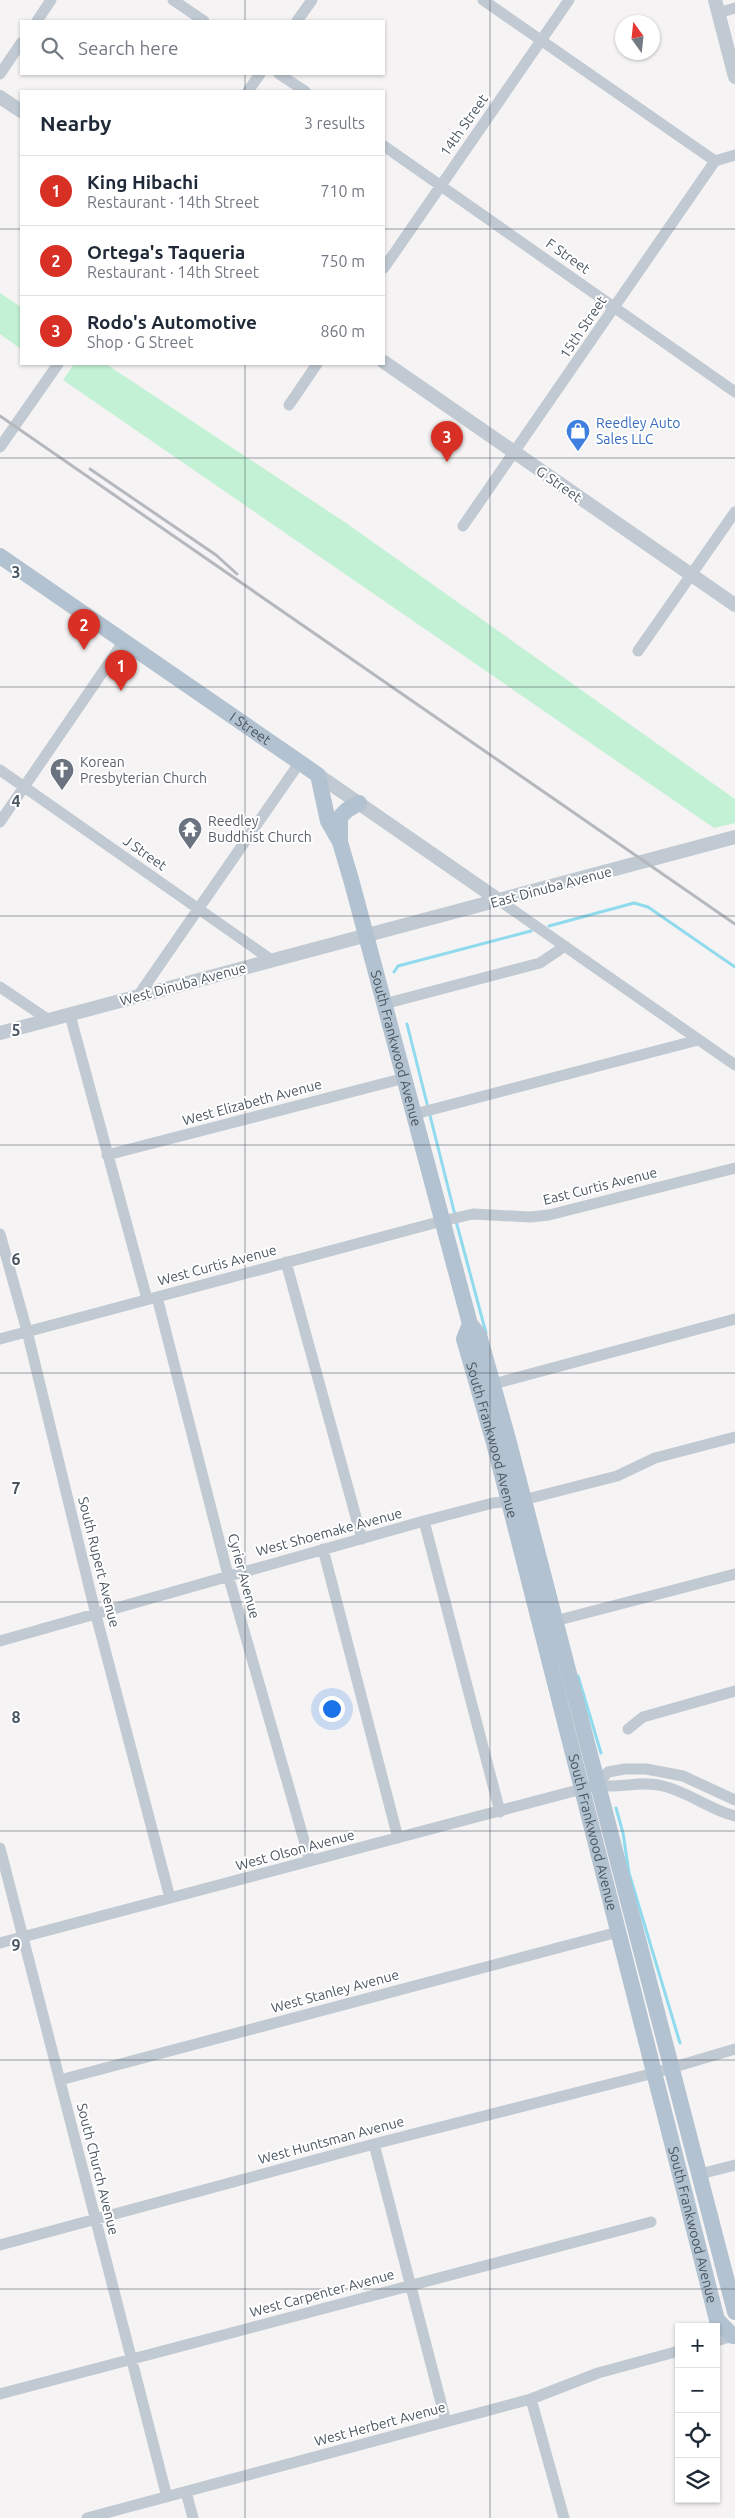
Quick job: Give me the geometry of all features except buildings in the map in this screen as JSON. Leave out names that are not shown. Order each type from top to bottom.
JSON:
[{"type":"main road","name":"I Street","points":[[0,556],[318,775]]},
{"type":"main road","name":"South Frankwood Avenue","points":[[318,775],[328,821],[340,842],[367,936],[470,1324],[479,1335],[492,1384],[516,1501],[581,1790],[717,2320],[734,2333]]},
{"type":"main road","points":[[340,842],[340,817],[359,803]]},
{"type":"main road","name":"South Frankwood Avenue","points":[[470,1324],[464,1339],[556,1621],[735,2312]]},
{"type":"street","points":[[38,20],[51,0]]},
{"type":"street","points":[[173,0],[203,20]]},
{"type":"street","points":[[298,20],[312,0]]},
{"type":"street","points":[[483,0],[716,161],[735,156]]},
{"type":"street","name":"14th Street","points":[[385,267],[569,0]]},
{"type":"street","points":[[735,8],[716,6],[735,77]]},
{"type":"street","points":[[0,74],[20,45]]},
{"type":"street","points":[[249,90],[259,75]]},
{"type":"street","points":[[281,75],[304,90]]},
{"type":"street","points":[[0,97],[20,110]]},
{"type":"street","name":"F Street","points":[[385,147],[615,306],[735,392]]},
{"type":"street","name":"15th Street","points":[[463,526],[716,161]]},
{"type":"street","name":"G Street","points":[[385,363],[690,576],[735,605]]},
{"type":"street","points":[[0,447],[57,365]]},
{"type":"street","points":[[289,405],[316,365]]},
{"type":"street","points":[[638,651],[735,512]]},
{"type":"street","points":[[0,822],[124,641]]},
{"type":"street","points":[[138,996],[300,762]]},
{"type":"street","name":"J Street","points":[[0,770],[272,961]]},
{"type":"street","name":"I Street","points":[[318,775],[500,901]]},
{"type":"street","name":"East Dinuba Avenue","points":[[367,936],[735,837]]},
{"type":"street","points":[[500,901],[735,1065]]},
{"type":"street","name":"West Dinuba Avenue","points":[[0,1033],[367,936]]},
{"type":"street","points":[[384,1004],[540,962],[565,946]]},
{"type":"street","points":[[0,987],[49,1020]]},
{"type":"street","name":"Cyrier Avenue","points":[[70,1015],[108,1155],[152,1298],[228,1575],[310,1861]]},
{"type":"street","points":[[415,1114],[698,1040]]},
{"type":"street","name":"West Elizabeth Avenue","points":[[108,1155],[405,1078]]},
{"type":"street","name":"East Curtis Avenue","points":[[442,1221],[473,1214],[530,1218],[549,1215],[735,1168]]},
{"type":"street","name":"West Curtis Avenue","points":[[0,1339],[442,1221]]},
{"type":"street","name":"South Rupert Avenue","points":[[0,1234],[27,1331],[96,1614],[170,1898]]},
{"type":"street","points":[[286,1262],[362,1539]]},
{"type":"street","points":[[492,1384],[735,1319]]},
{"type":"street","name":"West Shoemake Avenue","points":[[0,1640],[424,1522],[493,1504],[516,1501],[617,1476],[655,1458],[735,1437]]},
{"type":"street","points":[[424,1522],[500,1812]]},
{"type":"street","points":[[323,1549],[398,1838]]},
{"type":"street","points":[[556,1621],[735,1574]]},
{"type":"street","points":[[628,1729],[643,1717],[735,1691]]},
{"type":"street","points":[[735,1800],[683,1776],[646,1769],[625,1769],[608,1772],[597,1785],[610,1788],[634,1783],[663,1786],[708,1807],[735,1816]]},
{"type":"street","name":"West Olson Avenue","points":[[0,1943],[597,1785]]},
{"type":"street","name":"South Church Avenue","points":[[0,1848],[130,2360],[167,2497]]},
{"type":"street","name":"West Stanley Avenue","points":[[60,2080],[618,1932]]},
{"type":"street","name":"West Huntsman Avenue","points":[[0,2244],[374,2144],[654,2073],[735,2049]]},
{"type":"street","points":[[374,2144],[446,2422]]},
{"type":"street","points":[[700,2174],[735,2165]]},
{"type":"street","name":"West Carpenter Avenue","points":[[0,2394],[652,2222]]},
{"type":"street","points":[[720,2339],[734,2333]]},
{"type":"street","name":"West Herbert Avenue","points":[[87,2518],[531,2399],[598,2373],[675,2352]]},
{"type":"street","points":[[531,2399],[560,2517]]},
{"type":"street","points":[[186,2492],[193,2518]]},
{"type":"green space","points":[[0,293],[20,306],[20,348],[0,334]]},
{"type":"green space","points":[[73,365],[108,365],[346,523],[735,799],[735,823],[714,828],[63,380]]},
{"type":"waterway","points":[[549,926],[634,903],[648,907],[735,967]]},
{"type":"waterway","points":[[394,972],[398,966],[531,931]]},
{"type":"waterway","points":[[407,1024],[455,1215]]},
{"type":"waterway","points":[[456,1221],[486,1333]]},
{"type":"waterway","points":[[578,1676],[601,1753]]},
{"type":"waterway","points":[[616,1808],[623,1833],[629,1873],[680,2043]]},
{"type":"railway","points":[[0,416],[735,924]]},
{"type":"railway","points":[[90,469],[216,555],[237,574]]},
{"type":"place","name":"Reedley Auto Sales LLC","points":[[578,452]]},
{"type":"place","name":"Rodo's Automotive","points":[[447,462]]},
{"type":"place","name":"Ortega's Taqueria","points":[[84,650]]},
{"type":"place","name":"King Hibachi","points":[[121,691]]},
{"type":"place","name":"Korean Presbyterian Church","points":[[62,791]]},
{"type":"place","name":"Reedley Buddhist Church","points":[[190,850]]}]
